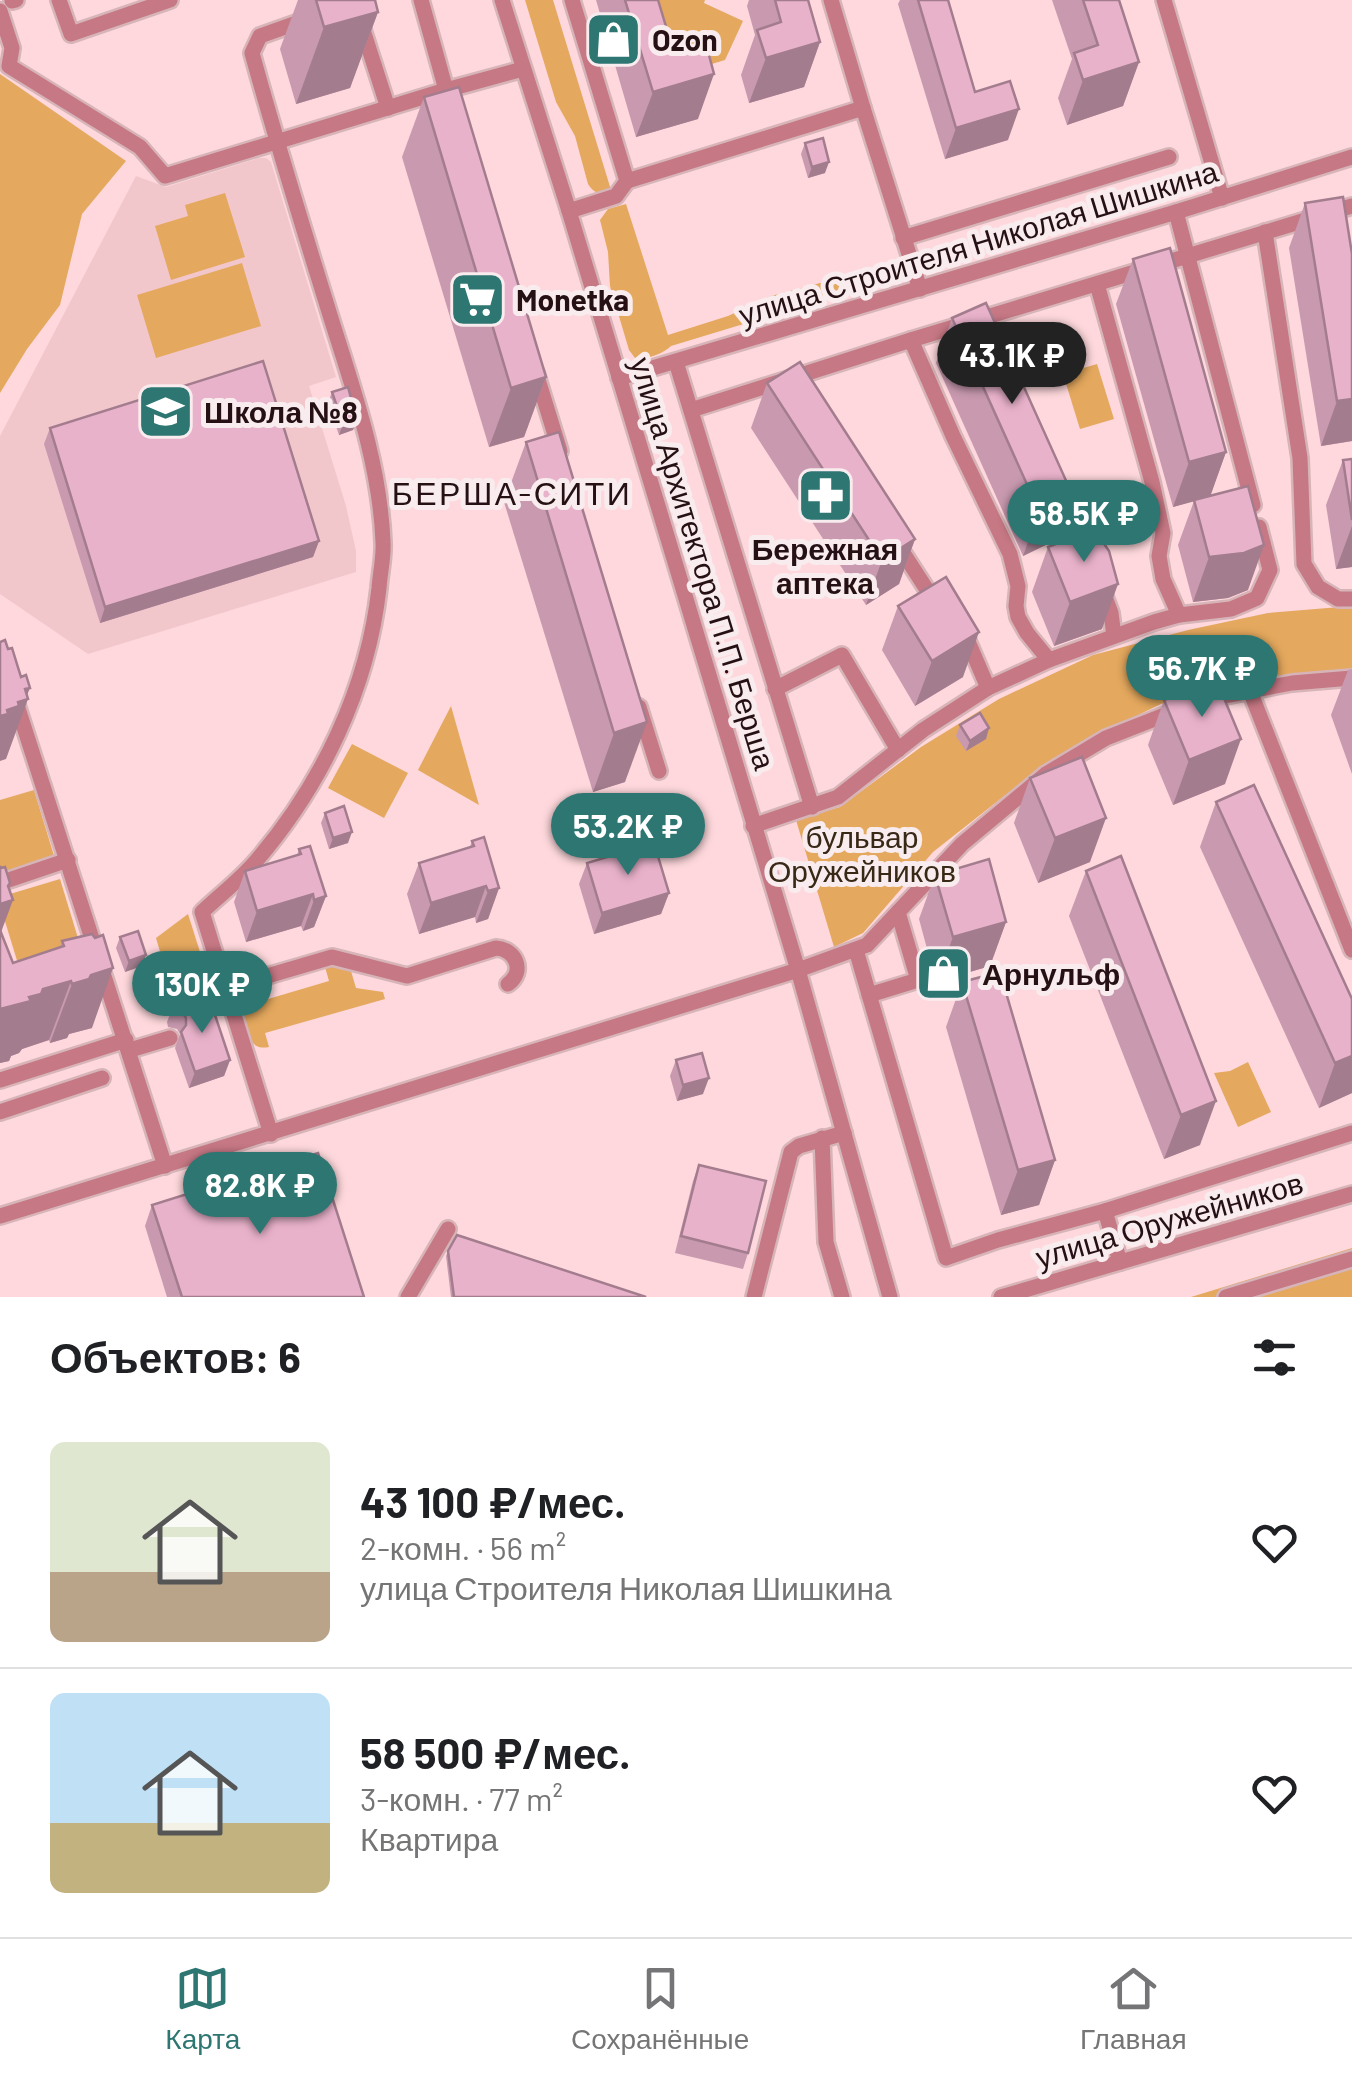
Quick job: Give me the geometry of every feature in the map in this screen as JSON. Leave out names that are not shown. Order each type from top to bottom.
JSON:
[{"type":"street","points":[[59,0],[71,34],[170,0]]},
{"type":"street","points":[[420,0],[455,118]]},
{"type":"street","name":"улица Архитектора П.П. Берша","points":[[502,0],[798,970]]},
{"type":"street","points":[[572,0],[628,181]]},
{"type":"street","points":[[831,0],[920,288]]},
{"type":"street","points":[[1164,0],[1222,198]]},
{"type":"street","points":[[0,11],[9,66],[140,148],[166,176],[522,69]]},
{"type":"street","points":[[357,11],[388,108]]},
{"type":"street","points":[[272,1134],[202,912],[255,863],[295,811],[348,713],[376,609],[384,545],[365,427],[252,53],[260,36],[323,14]]},
{"type":"street","points":[[569,211],[616,196],[628,181],[863,108]]},
{"type":"street","points":[[903,238],[1169,157]]},
{"type":"street","name":"улица Строителя Николая Шишкина","points":[[620,378],[1352,157]]},
{"type":"street","points":[[691,410],[1352,206]]},
{"type":"street","points":[[753,826],[838,798],[924,730],[988,688],[1049,660],[1179,616],[1231,609],[1257,598],[1270,570],[1176,212]]},
{"type":"street","points":[[1332,212],[1335,230]]},
{"type":"street","points":[[1265,232],[1300,458],[1304,564],[1318,587],[1338,598],[1352,599]]},
{"type":"street","points":[[1097,284],[1164,533],[1159,556],[1162,578],[1179,616]]},
{"type":"street","points":[[911,340],[1010,554],[1018,586],[1018,618],[1049,660]]},
{"type":"street","points":[[676,362],[812,807]]},
{"type":"street","points":[[533,365],[563,459]]},
{"type":"street","points":[[791,379],[802,396]]},
{"type":"street","points":[[1048,494],[1075,554],[1091,571],[1112,613],[1114,636]]},
{"type":"street","points":[[887,527],[931,596],[961,626],[988,688]]},
{"type":"street","points":[[775,689],[842,655],[898,750]]},
{"type":"street","points":[[0,669],[8,674],[165,1166]]},
{"type":"street","points":[[0,1216],[856,950],[867,945],[962,844],[1046,774],[1106,738],[1200,701],[1292,682],[1352,678]]},
{"type":"street","points":[[1250,691],[1352,950]]},
{"type":"street","points":[[636,698],[659,771]]},
{"type":"street","points":[[0,882],[68,860]]},
{"type":"street","points":[[869,996],[918,980],[898,912]]},
{"type":"street","points":[[226,988],[332,956],[407,976],[496,948],[513,954],[516,962],[518,972],[508,984]]},
{"type":"street","points":[[856,950],[946,1258],[1352,1133]]},
{"type":"street","points":[[80,960],[98,954]]},
{"type":"street","points":[[798,970],[890,1297]]},
{"type":"street","points":[[0,1080],[128,1045],[170,1038]]},
{"type":"street","points":[[0,1112],[102,1078]]},
{"type":"street","points":[[754,1297],[790,1152],[844,1133]]},
{"type":"street","points":[[822,1138],[826,1242],[842,1297]]},
{"type":"street","name":"улица Оружейников","points":[[1001,1297],[1352,1194]]},
{"type":"street","points":[[1106,1211],[1120,1262]]},
{"type":"street","points":[[408,1297],[448,1230]]},
{"type":"street","points":[[1226,1297],[1352,1259]]},
{"type":"shaded area","name":"Школа №8","points":[[259,158],[271,162],[336,377],[309,386],[346,506],[356,551],[356,572],[88,654],[0,594],[0,436],[136,176],[166,187]]},
{"type":"green space","points":[[525,0],[553,0],[611,190],[598,193],[588,184],[575,136],[556,102]]},
{"type":"green space","points":[[649,0],[705,0],[704,3],[743,21],[725,60],[672,76]]},
{"type":"green space","points":[[0,74],[126,161],[82,214],[60,305],[0,393]]},
{"type":"green space","points":[[225,193],[245,257],[171,280],[155,226],[188,216],[185,205]]},
{"type":"green space","points":[[626,204],[668,335],[728,316],[771,296],[892,264],[894,274],[790,305],[780,313],[671,346],[654,356],[635,358],[629,350],[610,286],[608,252],[600,220],[608,209]]},
{"type":"green space","points":[[242,263],[261,326],[156,358],[137,295]]},
{"type":"green space","points":[[1097,364],[1114,419],[1080,429],[1063,374]]},
{"type":"green space","name":"бульвар Оружейников","points":[[1352,606],[1352,669],[1220,685],[1161,704],[1078,744],[933,852],[863,933],[834,947],[796,820],[840,807],[921,747],[999,699],[1093,655],[1268,613]]},
{"type":"green space","points":[[451,706],[479,805],[418,770]]},
{"type":"green space","points":[[352,744],[408,773],[384,818],[328,788]]},
{"type":"green space","points":[[34,790],[55,859],[0,875],[0,800]]},
{"type":"green space","points":[[60,879],[81,948],[19,967],[0,897]]},
{"type":"green space","points":[[188,914],[212,990],[175,1002],[156,938]]},
{"type":"green space","points":[[325,967],[351,971],[356,988],[383,992],[385,999],[265,1033],[269,1047],[255,1045],[245,1028],[240,1007],[245,993],[252,988],[258,1002],[329,981]]},
{"type":"green space","points":[[1248,1062],[1271,1112],[1238,1127],[1214,1073],[1230,1071]]},
{"type":"green space","points":[[1352,1248],[1352,1297],[1191,1297]]},
{"type":"building","points":[[316,0],[375,0],[378,12],[324,27]]},
{"type":"building","points":[[625,0],[658,0],[674,53],[706,44],[714,74],[653,92]]},
{"type":"building","points":[[775,0],[808,0],[820,42],[766,58],[757,30],[781,22]]},
{"type":"building","points":[[918,0],[948,0],[975,92],[1010,81],[1019,109],[956,128]]},
{"type":"building","points":[[1083,0],[1119,0],[1139,62],[1083,80],[1074,53],[1098,45]]},
{"type":"building","points":[[459,87],[546,377],[511,388],[424,97]]},
{"type":"building","points":[[823,138],[829,162],[812,167],[805,143]]},
{"type":"building","points":[[1343,197],[1352,254],[1352,399],[1337,401],[1305,203]]},
{"type":"building","points":[[1170,248],[1226,452],[1189,462],[1133,259]]},
{"type":"building","points":[[986,303],[1073,496],[1039,511],[952,318]]},
{"type":"building","points":[[263,361],[319,541],[105,607],[50,428]]},
{"type":"building","points":[[800,362],[915,539],[882,560],[767,383]]},
{"type":"building","points":[[348,387],[357,420],[343,424],[332,392]]},
{"type":"building","points":[[559,432],[647,722],[614,733],[526,442]]},
{"type":"building","points":[[1352,459],[1352,520],[1343,460]]},
{"type":"building","points":[[1248,486],[1264,545],[1244,553],[1209,557],[1194,500]]},
{"type":"building","points":[[1094,529],[1109,551],[1118,584],[1070,602],[1048,547]]},
{"type":"building","points":[[946,577],[979,632],[932,661],[898,606]]},
{"type":"building","points":[[5,640],[30,688],[25,689],[28,699],[0,716],[0,642]]},
{"type":"building","points":[[1216,679],[1241,739],[1189,760],[1164,700]]},
{"type":"building","points":[[980,713],[989,728],[970,741],[960,725]]},
{"type":"building","points":[[1082,757],[1106,818],[1055,838],[1030,778]]},
{"type":"building","points":[[1254,785],[1352,999],[1352,1056],[1335,1063],[1216,802]]},
{"type":"building","points":[[344,806],[352,832],[333,838],[325,813]]},
{"type":"building","points":[[484,837],[499,888],[488,891],[486,886],[431,903],[419,863],[474,846],[472,841]]},
{"type":"building","points":[[654,843],[669,893],[602,913],[587,863]]},
{"type":"building","points":[[310,846],[326,896],[314,900],[313,894],[257,911],[245,871],[301,854],[299,849]]},
{"type":"building","points":[[1121,856],[1216,1101],[1181,1115],[1086,871]]},
{"type":"building","points":[[989,859],[1006,922],[953,937],[935,875]]},
{"type":"building","points":[[0,866],[5,867],[13,900],[0,904]]},
{"type":"building","points":[[0,930],[13,963],[64,946],[62,941],[103,935],[113,968],[89,979],[43,989],[41,994],[29,997],[31,1001],[0,1009]]},
{"type":"building","points":[[138,931],[146,955],[129,961],[120,937]]},
{"type":"building","points":[[1000,972],[1055,1160],[1018,1170],[962,982]]},
{"type":"building","points":[[198,997],[204,1016],[214,1012],[230,1060],[195,1072],[181,1032],[186,1018],[173,1006]]},
{"type":"building","points":[[702,1053],[709,1078],[683,1085],[676,1060]]},
{"type":"building","points":[[318,1153],[364,1297],[182,1297],[152,1205]]},
{"type":"building","points":[[699,1165],[766,1181],[748,1253],[681,1236]]},
{"type":"building","points":[[457,1235],[646,1297],[454,1297],[448,1251]]},
{"type":"place","name":"Ozon","points":[[613,39]]},
{"type":"place","name":"Monetka","points":[[477,299]]},
{"type":"place","name":"Школа №8","points":[[165,411]]},
{"type":"place","name":"Бережная аптека","points":[[825,496]]},
{"type":"place","name":"Арнульф","points":[[943,973]]},
{"type":"district","name":"БЕРША-СИТИ","points":[[512,492]]}]
